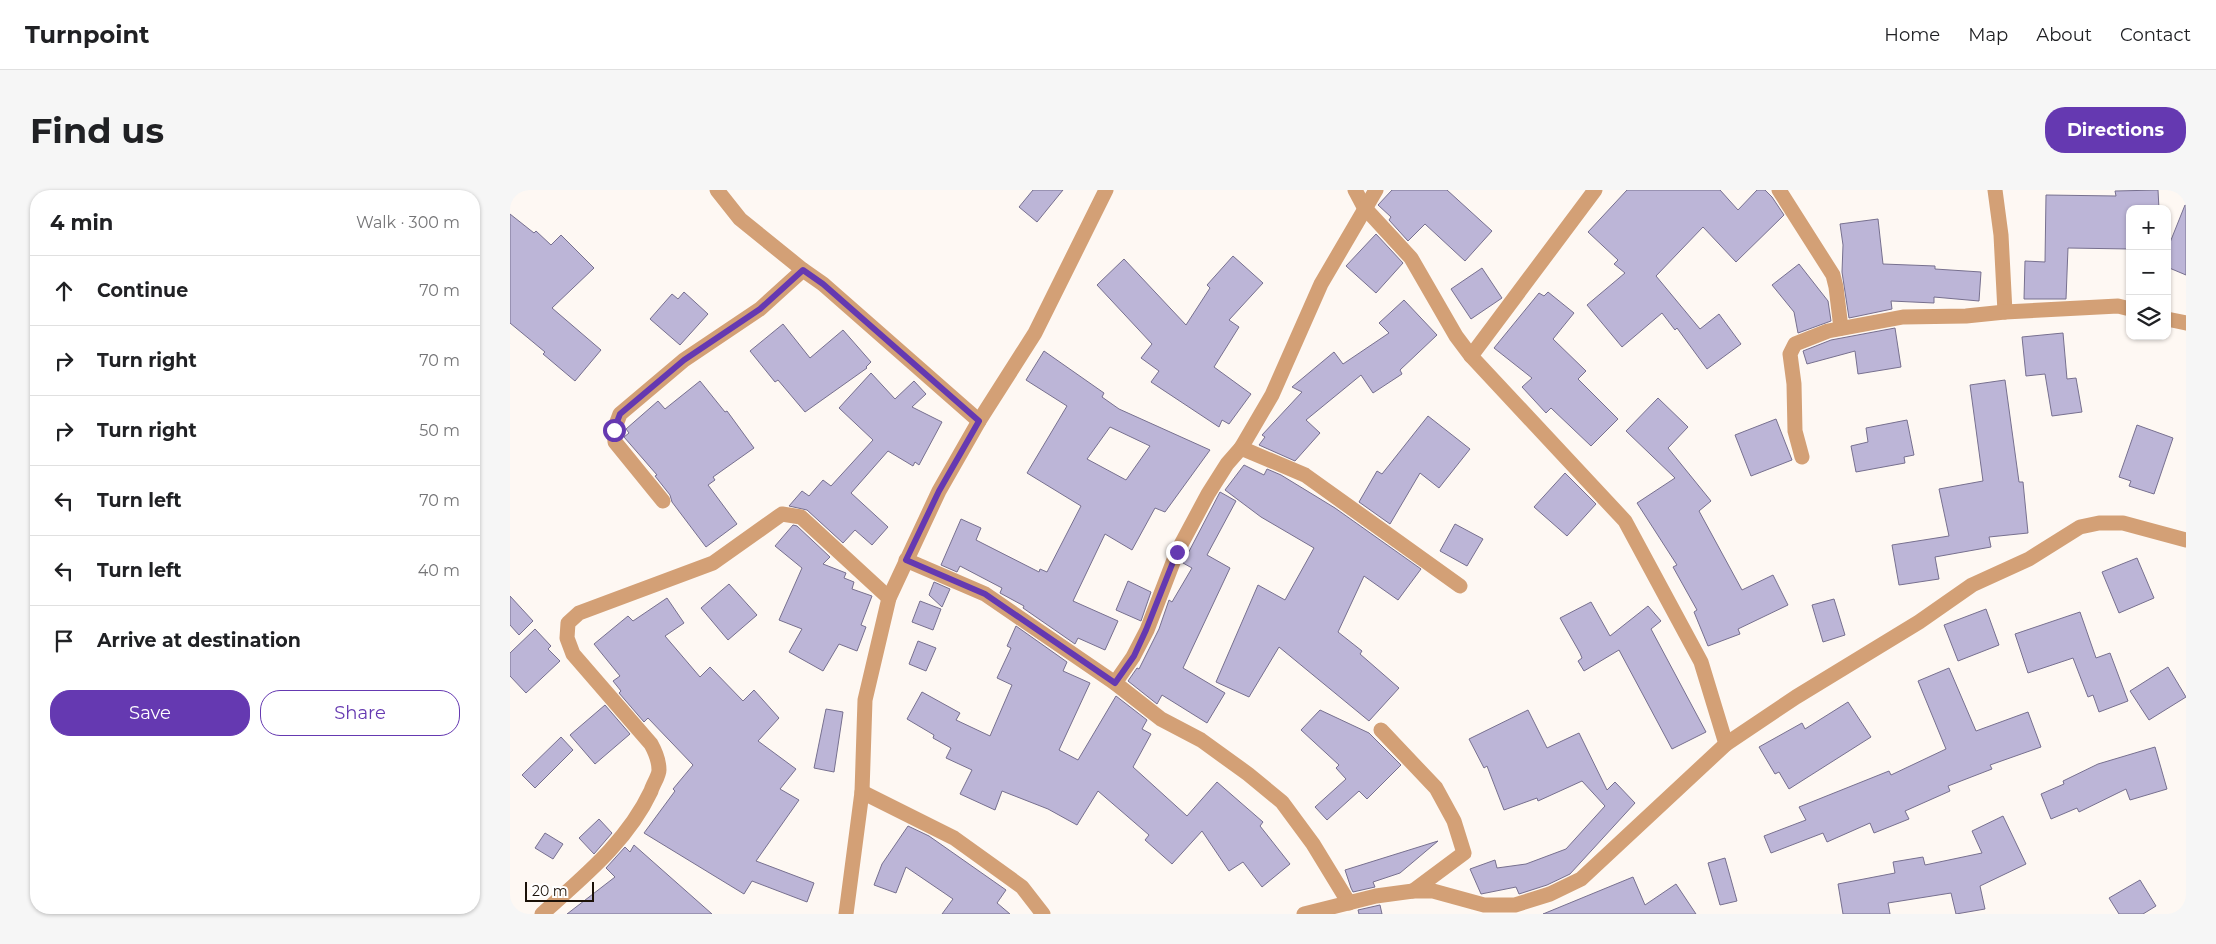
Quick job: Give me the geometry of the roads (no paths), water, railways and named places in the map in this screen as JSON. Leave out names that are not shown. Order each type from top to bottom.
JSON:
[{"type":"street","points":[[717,190],[740,218],[823,284],[979,421]]},
{"type":"street","points":[[846,914],[862,792],[865,700],[889,598],[939,491],[979,421],[1036,333],[1106,190]]},
{"type":"street","points":[[1355,190],[1364,207],[1410,258],[1456,336],[1471,356],[1624,521],[1702,662],[1726,744]]},
{"type":"street","points":[[1115,683],[1134,656],[1177,552],[1199,510],[1227,464],[1242,448],[1272,395],[1321,284],[1364,207],[1376,190]]},
{"type":"street","points":[[1471,356],[1595,190]]},
{"type":"street","points":[[1779,190],[1832,275],[1836,288],[1841,328]]},
{"type":"street","points":[[1995,190],[2001,235],[2005,312]]},
{"type":"street","points":[[663,500],[615,442],[614,430],[620,414],[684,360],[760,309],[803,270]]},
{"type":"street","points":[[1802,457],[1795,430],[1794,384],[1790,354],[1795,344],[1841,328],[1903,317],[1966,316],[2118,306],[2126,308]]},
{"type":"street","points":[[2171,319],[2186,323]]},
{"type":"street","points":[[1242,448],[1305,475],[1460,586]]},
{"type":"street","points":[[542,914],[607,855],[632,823],[648,797],[659,772],[658,758],[652,744],[574,654],[567,638],[568,623],[579,613],[713,564],[782,514],[801,517],[889,598]]},
{"type":"street","points":[[1304,914],[1376,896],[1413,891],[1433,892],[1484,905],[1515,905],[1550,894],[1581,878],[1726,744],[1796,697],[1919,622],[1972,585],[2029,559],[2080,527],[2099,522],[2123,523],[2186,540]]},
{"type":"street","points":[[906,560],[985,594],[1115,683],[1161,719],[1201,740],[1248,774],[1282,802],[1313,844],[1349,903]]},
{"type":"street","points":[[1382,730],[1436,788],[1454,821],[1464,852],[1413,891]]},
{"type":"street","points":[[862,792],[954,838],[1022,887],[1043,914]]},
{"type":"street","points":[[1462,899],[1468,914]]}]
